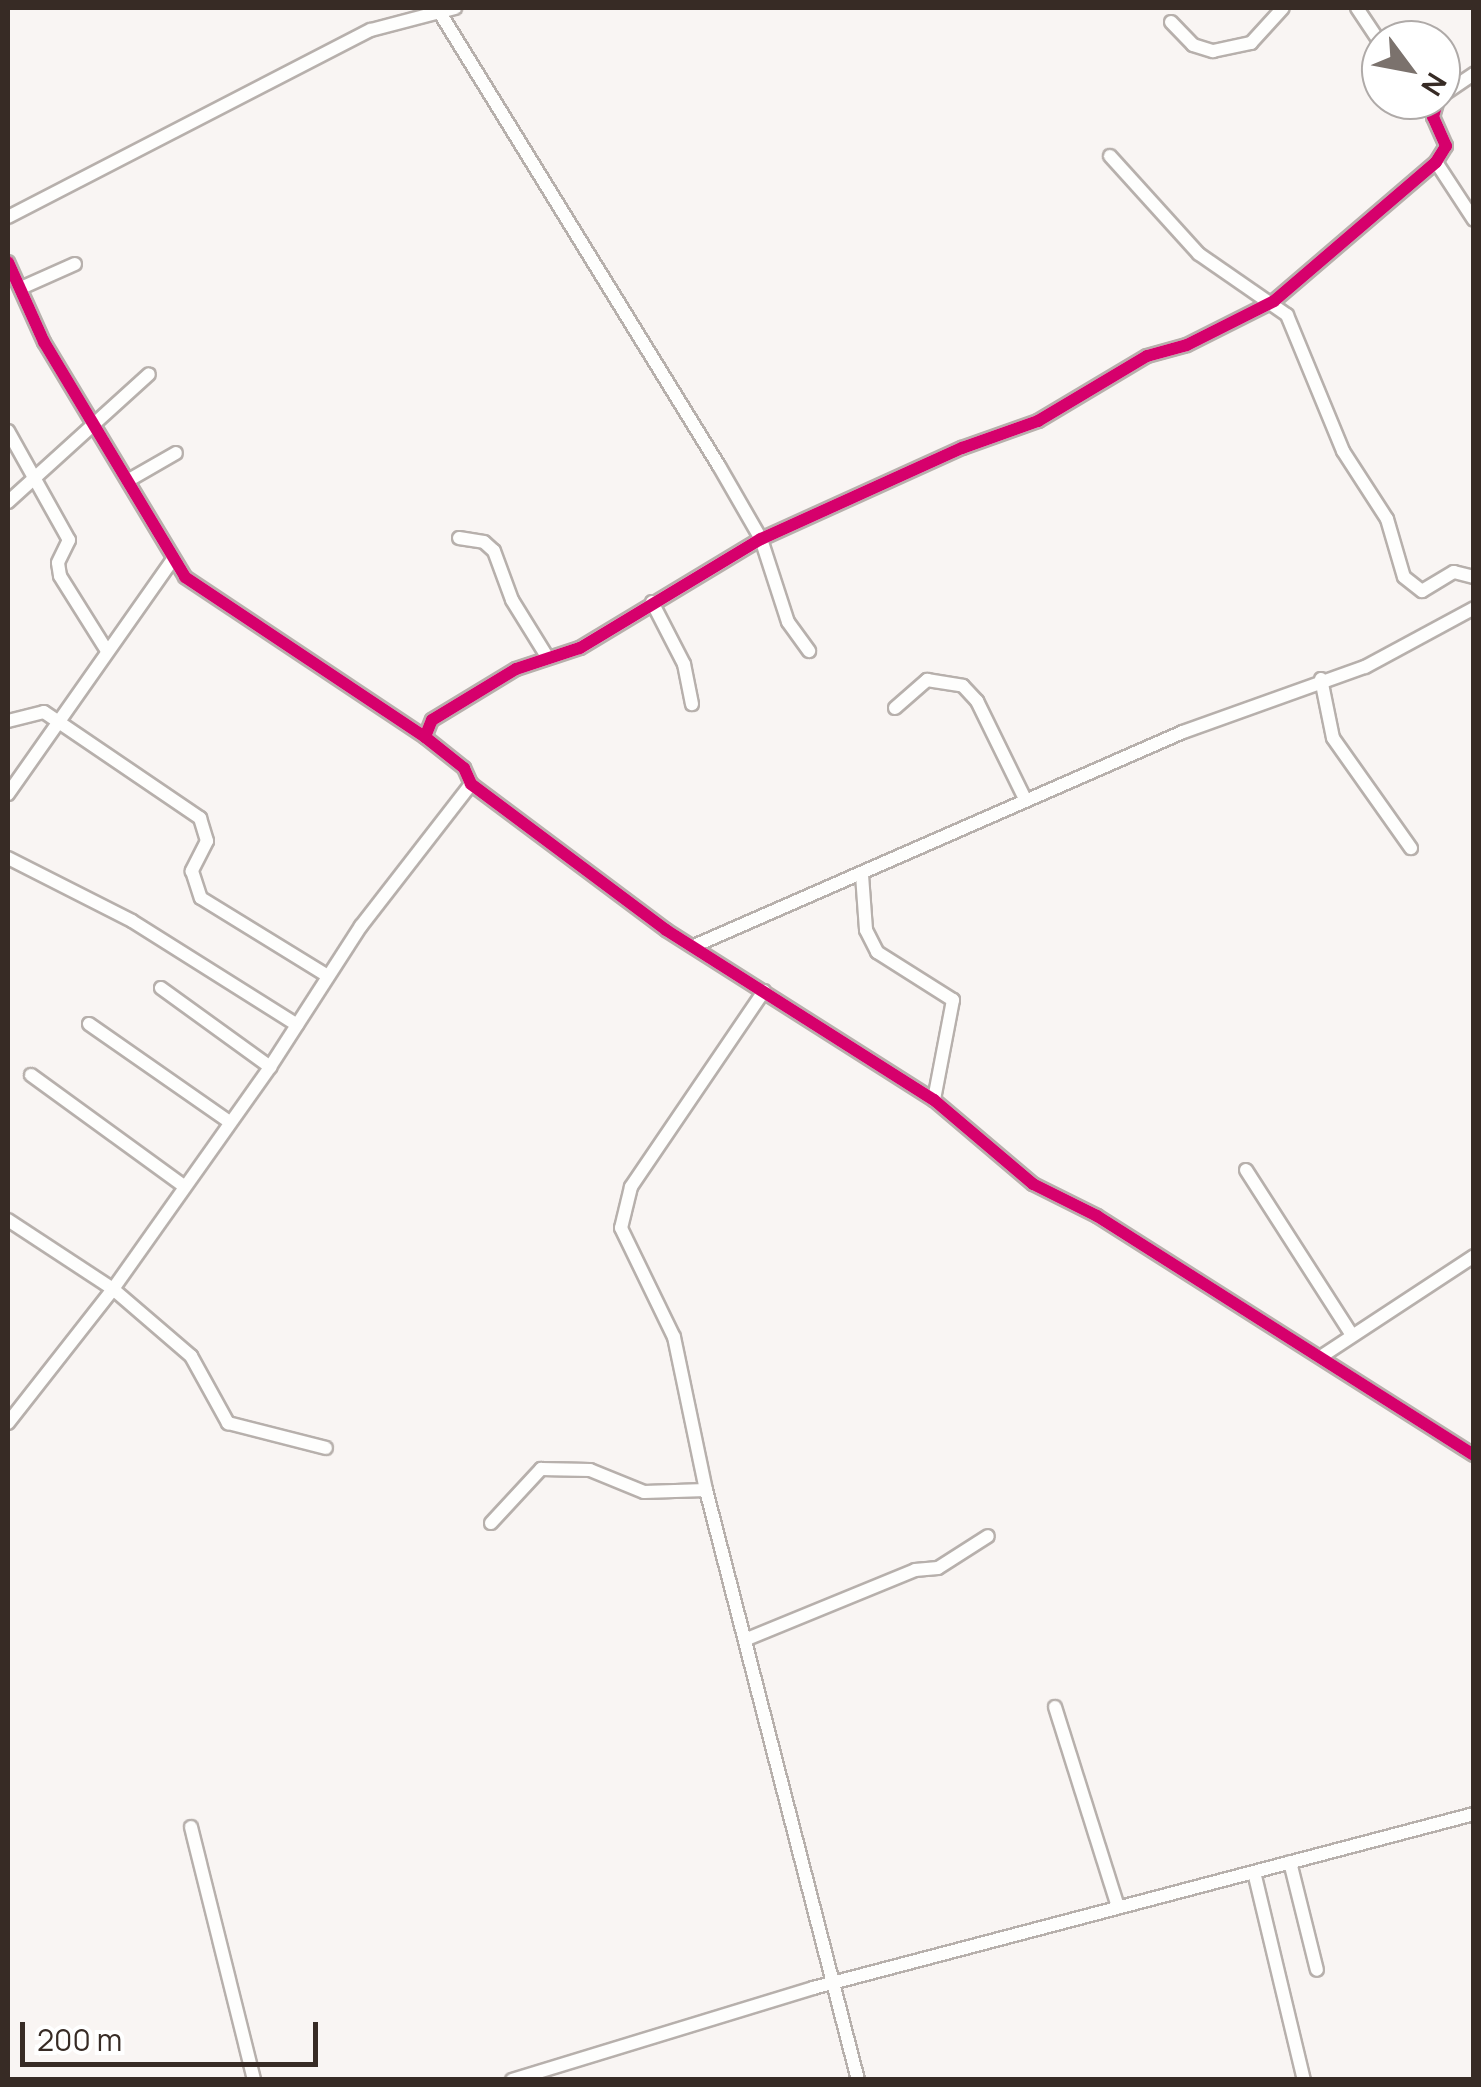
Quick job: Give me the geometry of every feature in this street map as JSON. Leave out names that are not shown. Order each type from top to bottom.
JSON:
[{"type":"street","points":[[8,217],[372,30],[438,9],[455,8]]},
{"type":"street","points":[[1171,22],[1193,45],[1214,51],[1251,43],[1282,8]]},
{"type":"street","points":[[438,9],[761,539],[788,622],[809,651]]},
{"type":"street","points":[[425,737],[432,720],[516,669],[580,648],[761,539],[962,448],[1038,421],[1147,356],[1187,345],[1274,301],[1436,162],[1446,146],[1441,120]]},
{"type":"street","points":[[1110,156],[1199,254],[1227,278],[1274,301],[1287,314],[1342,451],[1374,490],[1404,576],[1422,591],[1454,572],[1474,577]]},
{"type":"street","points":[[1436,162],[1474,220]]},
{"type":"street","points":[[8,262],[44,342],[94,419],[171,562],[246,622],[425,737],[464,768],[470,784],[694,946],[934,1100],[1034,1184],[1322,1356],[1474,1455]]},
{"type":"street","points":[[21,288],[75,264]]},
{"type":"street","points":[[8,502],[94,419],[150,374]]},
{"type":"street","points":[[8,431],[69,540],[58,564],[60,576],[108,651]]},
{"type":"street","points":[[128,480],[176,453]]},
{"type":"street","points":[[459,538],[484,542],[494,552],[512,600],[548,658]]},
{"type":"street","points":[[8,794],[171,562]]},
{"type":"street","points":[[652,602],[684,664],[692,704]]},
{"type":"street","points":[[694,946],[1026,801],[1321,679],[1365,666],[1474,608]]},
{"type":"street","points":[[1321,679],[1341,753],[1410,848]]},
{"type":"street","points":[[895,708],[927,680],[963,686],[977,701],[1026,801]]},
{"type":"street","points":[[8,721],[44,712],[200,818],[206,841],[192,871],[201,898],[328,976]]},
{"type":"street","points":[[8,1423],[112,1288],[270,1067],[328,976],[470,784]]},
{"type":"street","points":[[8,858],[132,921],[297,1026]]},
{"type":"street","points":[[862,875],[866,930],[877,952],[953,1000],[934,1100]]},
{"type":"street","points":[[161,988],[270,1067]]},
{"type":"street","points":[[764,992],[631,1187],[621,1228],[668,1319],[706,1490],[858,2080]]},
{"type":"street","points":[[90,1024],[228,1121]]},
{"type":"street","points":[[32,1075],[184,1186]]},
{"type":"street","points":[[1246,1170],[1352,1335]]},
{"type":"street","points":[[8,1220],[112,1288],[191,1356],[228,1423],[326,1448]]},
{"type":"street","points":[[1322,1356],[1474,1256]]},
{"type":"street","points":[[491,1523],[541,1468],[590,1470],[644,1492],[706,1490]]},
{"type":"street","points":[[747,1639],[915,1570],[938,1568],[988,1536]]},
{"type":"street","points":[[1055,1707],[1118,1908]]},
{"type":"street","points":[[512,2080],[836,1984],[1474,1814]]},
{"type":"street","points":[[191,1827],[254,2080]]},
{"type":"street","points":[[1290,1862],[1317,1970]]},
{"type":"street","points":[[1254,1872],[1304,2080]]},
{"type":"cycle path","points":[[425,737],[432,720],[516,669],[580,648],[761,539],[962,448],[1038,421],[1147,356],[1187,345],[1274,301],[1436,162],[1446,146],[1434,120]]},
{"type":"cycle path","points":[[8,262],[44,342],[185,577],[425,737],[464,768],[471,784],[666,930],[934,1100],[1033,1184],[1097,1216],[1474,1455]]}]
